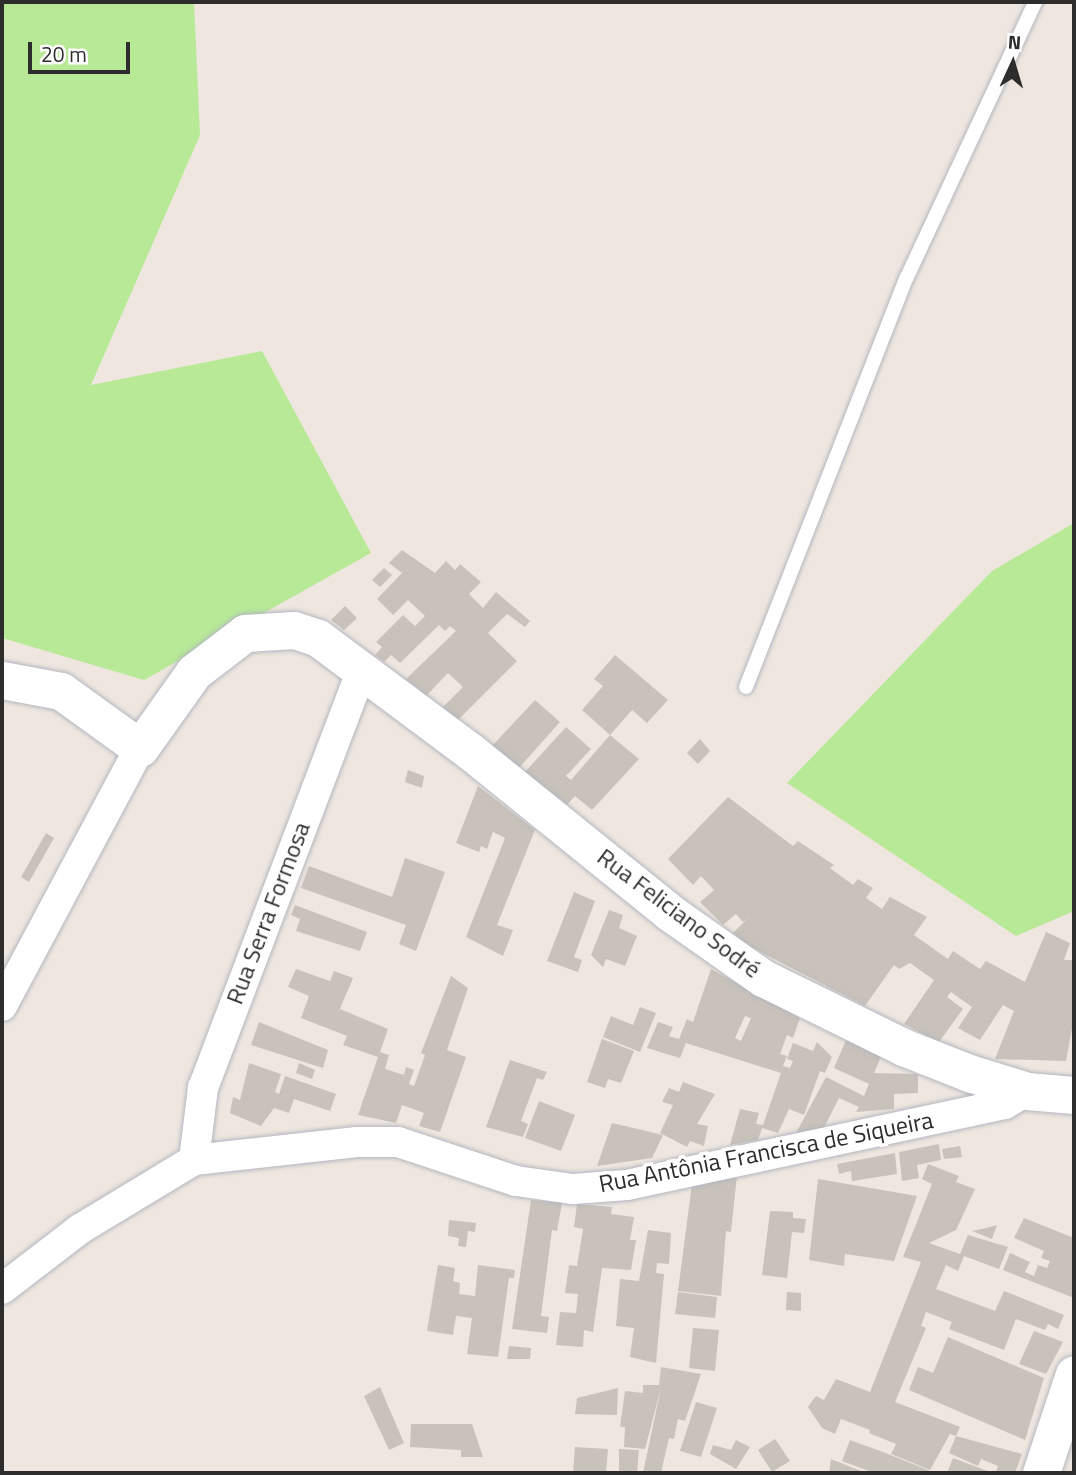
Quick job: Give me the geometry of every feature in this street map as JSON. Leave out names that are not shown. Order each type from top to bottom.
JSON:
[{"type":"street","name":"Rua Feliciano Sodré","points":[[140,748],[194,672],[245,633],[294,630],[318,638],[471,752],[669,912],[763,978],[903,1047],[1027,1091],[1074,1095]]},
{"type":"street","name":"Rua Serra Formosa","points":[[194,1160],[204,1088],[361,672]]},
{"type":"street","points":[[2,680],[61,691],[140,748],[2,1006]]},
{"type":"street","name":"Rua Antônia Francisca de Siqueira","points":[[2,1289],[80,1229],[194,1160],[357,1142],[398,1142],[516,1181],[573,1189],[627,1185],[1005,1104],[1027,1091]]},
{"type":"street","points":[[1041,1473],[1074,1374]]},
{"type":"lane","points":[[746,687],[907,278],[1035,2]]},
{"type":"green space","points":[[2,2],[194,2],[200,135],[91,385],[262,351],[371,553],[144,680],[2,638]]},
{"type":"green space","points":[[1074,523],[1074,911],[1016,936],[787,783],[992,571]]},
{"type":"building","points":[[402,550],[435,573],[446,561],[455,570],[460,564],[481,582],[469,594],[483,608],[496,592],[530,621],[525,627],[507,614],[488,633],[517,661],[456,722],[441,709],[463,687],[448,673],[426,696],[406,679],[456,631],[450,626],[445,631],[439,625],[400,663],[391,655],[384,662],[375,655],[382,647],[376,642],[403,615],[415,626],[425,616],[408,600],[393,615],[377,599],[402,573],[389,563]]},
{"type":"building","points":[[384,568],[392,575],[380,587],[372,580]]},
{"type":"building","points":[[345,606],[357,618],[344,630],[331,620]]},
{"type":"building","points":[[615,655],[668,700],[647,723],[632,710],[610,735],[582,710],[603,686],[594,679]]},
{"type":"building","points":[[535,700],[560,722],[519,768],[492,746]]},
{"type":"building","points":[[566,727],[591,749],[566,776],[571,780],[610,735],[639,759],[592,810],[575,796],[567,805],[525,772]]},
{"type":"building","points":[[700,739],[710,751],[698,764],[687,753]]},
{"type":"building","points":[[408,770],[424,776],[422,788],[405,782]]},
{"type":"building","points":[[478,786],[535,830],[497,925],[513,930],[503,956],[466,937],[505,838],[493,832],[487,849],[481,846],[479,852],[456,843]]},
{"type":"building","points":[[728,797],[793,846],[798,841],[834,865],[830,868],[853,885],[858,879],[873,888],[866,898],[882,909],[890,897],[927,917],[914,935],[948,959],[953,951],[980,969],[986,961],[1025,982],[1046,932],[1070,943],[1064,960],[1074,960],[1074,1018],[1066,1061],[995,1059],[1014,1011],[1003,1005],[980,1040],[958,1028],[972,1007],[951,992],[947,997],[963,1009],[939,1042],[904,1024],[934,980],[910,963],[899,969],[894,965],[865,1006],[747,945],[733,933],[750,916],[743,922],[736,914],[723,925],[700,902],[714,890],[701,876],[693,885],[668,859]]},
{"type":"building","points":[[46,833],[54,838],[29,882],[21,877]]},
{"type":"building","points":[[405,858],[445,872],[416,951],[399,944],[406,925],[301,888],[309,866],[392,897]]},
{"type":"building","points":[[574,892],[595,901],[574,957],[582,960],[578,972],[547,961]]},
{"type":"building","points":[[295,905],[367,932],[360,951],[296,931],[300,919],[291,915]]},
{"type":"building","points":[[609,910],[623,915],[619,928],[637,936],[625,966],[606,959],[603,967],[591,955]]},
{"type":"building","points":[[296,969],[330,981],[334,971],[353,978],[340,1009],[388,1029],[380,1052],[389,1055],[385,1069],[404,1075],[406,1067],[414,1070],[409,1084],[414,1086],[425,1055],[421,1053],[451,976],[468,988],[447,1050],[466,1057],[440,1132],[419,1126],[424,1113],[402,1105],[396,1123],[358,1115],[378,1057],[343,1045],[347,1036],[301,1018],[309,996],[288,987]]},
{"type":"building","points":[[711,969],[800,1018],[793,1038],[787,1035],[780,1054],[787,1056],[783,1066],[790,1068],[793,1061],[787,1059],[793,1043],[813,1051],[817,1042],[832,1057],[825,1073],[820,1071],[804,1115],[789,1109],[778,1133],[762,1128],[758,1140],[730,1145],[740,1109],[759,1113],[756,1124],[763,1125],[781,1073],[686,1043],[680,1058],[647,1048],[658,1022],[673,1027],[669,1036],[679,1039],[687,1019],[693,1022]],"holes":[[[745,1016],[751,1018],[741,1041],[735,1038]]]},
{"type":"building","points":[[640,1007],[656,1013],[640,1052],[603,1037],[611,1016],[633,1025]]},
{"type":"building","points":[[259,1022],[328,1050],[323,1068],[251,1045]]},
{"type":"building","points":[[602,1039],[634,1051],[621,1083],[608,1079],[605,1088],[587,1082]]},
{"type":"building","points":[[846,1040],[881,1057],[874,1073],[918,1074],[918,1093],[894,1094],[894,1109],[856,1112],[859,1107],[839,1098],[822,1132],[795,1135],[826,1077],[864,1096],[869,1084],[834,1068]]},
{"type":"building","points":[[510,1060],[547,1072],[543,1080],[537,1078],[521,1121],[528,1124],[523,1137],[486,1127]]},
{"type":"building","points":[[249,1063],[281,1074],[275,1092],[279,1094],[285,1076],[336,1094],[330,1111],[294,1099],[289,1113],[274,1108],[261,1126],[230,1113],[233,1097],[240,1100]]},
{"type":"building","points":[[299,1063],[315,1070],[312,1079],[296,1073]]},
{"type":"building","points":[[683,1082],[715,1094],[697,1124],[708,1126],[704,1146],[690,1141],[687,1147],[660,1133],[673,1105],[662,1102],[669,1088],[679,1092]]},
{"type":"building","points":[[539,1101],[575,1115],[561,1151],[525,1138]]},
{"type":"building","points":[[612,1123],[663,1135],[652,1158],[597,1166]]},
{"type":"building","points":[[939,1144],[941,1160],[917,1165],[919,1178],[902,1181],[899,1152]]},
{"type":"building","points":[[960,1146],[962,1157],[944,1159],[942,1149]]},
{"type":"building","points":[[895,1153],[897,1174],[852,1181],[851,1171],[839,1174],[837,1164]]},
{"type":"building","points":[[928,1164],[959,1176],[956,1182],[975,1189],[956,1230],[929,1243],[960,1254],[968,1235],[1008,1247],[999,1269],[964,1256],[958,1271],[946,1265],[936,1289],[995,1311],[1004,1291],[1064,1315],[1058,1329],[1048,1324],[1045,1330],[1016,1319],[1004,1350],[949,1329],[952,1322],[926,1312],[921,1326],[926,1328],[895,1402],[960,1427],[956,1436],[950,1434],[930,1470],[891,1454],[896,1444],[869,1433],[870,1430],[841,1419],[835,1434],[822,1428],[808,1407],[816,1396],[824,1400],[836,1379],[870,1392],[921,1262],[903,1257],[932,1184],[922,1179]]},
{"type":"building","points":[[737,1175],[731,1232],[726,1231],[721,1296],[678,1291],[692,1184],[706,1185],[706,1177]]},
{"type":"building","points":[[818,1179],[917,1196],[894,1261],[845,1254],[844,1266],[809,1260]]},
{"type":"building","points":[[531,1200],[562,1203],[557,1231],[552,1230],[541,1316],[549,1317],[547,1333],[512,1329]]},
{"type":"building","points":[[577,1204],[612,1207],[611,1214],[634,1217],[630,1240],[636,1240],[631,1270],[602,1268],[593,1332],[584,1330],[583,1347],[556,1345],[560,1312],[576,1313],[578,1294],[565,1293],[569,1265],[577,1266],[583,1229],[574,1227]]},
{"type":"building","points":[[770,1211],[793,1212],[793,1218],[806,1219],[804,1233],[792,1232],[787,1278],[762,1275]]},
{"type":"building","points":[[1024,1218],[1074,1238],[1074,1298],[1003,1270],[1010,1253],[1030,1262],[1025,1272],[1034,1276],[1038,1265],[1047,1268],[1050,1261],[1041,1258],[1044,1251],[1014,1238]]},
{"type":"building","points":[[449,1220],[476,1223],[475,1232],[468,1231],[466,1247],[458,1246],[459,1238],[448,1236]]},
{"type":"building","points":[[997,1225],[992,1239],[972,1231],[986,1228]]},
{"type":"building","points":[[648,1230],[671,1233],[669,1264],[657,1263],[656,1273],[664,1274],[656,1363],[630,1357],[634,1328],[616,1326],[620,1279],[639,1281]]},
{"type":"building","points":[[438,1265],[455,1268],[453,1281],[460,1283],[459,1294],[475,1296],[478,1265],[515,1270],[514,1278],[509,1278],[498,1357],[467,1354],[472,1318],[456,1316],[453,1335],[427,1331]]},
{"type":"building","points":[[678,1292],[717,1297],[715,1318],[675,1314]]},
{"type":"building","points":[[787,1292],[801,1293],[801,1311],[786,1310]]},
{"type":"building","points":[[693,1328],[719,1330],[715,1371],[689,1368]]},
{"type":"building","points":[[1034,1331],[1063,1342],[1046,1374],[1019,1364]]},
{"type":"building","points":[[948,1337],[1044,1378],[1025,1440],[909,1390],[918,1367],[933,1373]]},
{"type":"building","points":[[509,1346],[531,1348],[530,1359],[507,1359]]},
{"type":"building","points":[[661,1367],[701,1374],[685,1421],[678,1419],[674,1439],[669,1438],[661,1473],[643,1473],[661,1388],[645,1449],[624,1447],[625,1427],[620,1427],[625,1391],[643,1393],[643,1385],[659,1385]]},
{"type":"building","points":[[380,1387],[404,1443],[389,1450],[364,1396]]},
{"type":"building","points":[[618,1388],[617,1415],[575,1414],[577,1398]]},
{"type":"building","points":[[696,1402],[717,1408],[701,1457],[680,1451]]},
{"type":"building","points":[[411,1424],[472,1424],[483,1457],[461,1457],[461,1450],[410,1447]]},
{"type":"building","points":[[956,1436],[1022,1454],[1015,1473],[996,1472],[998,1466],[981,1459],[978,1466],[949,1453]]},
{"type":"building","points":[[775,1439],[790,1461],[772,1472],[758,1450]]},
{"type":"building","points":[[736,1440],[750,1447],[736,1469],[710,1454],[713,1445],[731,1450]]},
{"type":"building","points":[[850,1440],[935,1473],[874,1473],[842,1461]]},
{"type":"building","points":[[575,1447],[608,1449],[606,1473],[573,1473]]},
{"type":"building","points":[[619,1449],[639,1450],[637,1473],[619,1473]]},
{"type":"building","points":[[953,1458],[993,1473],[947,1473]]},
{"type":"building","points":[[831,1459],[866,1473],[829,1473]]}]
